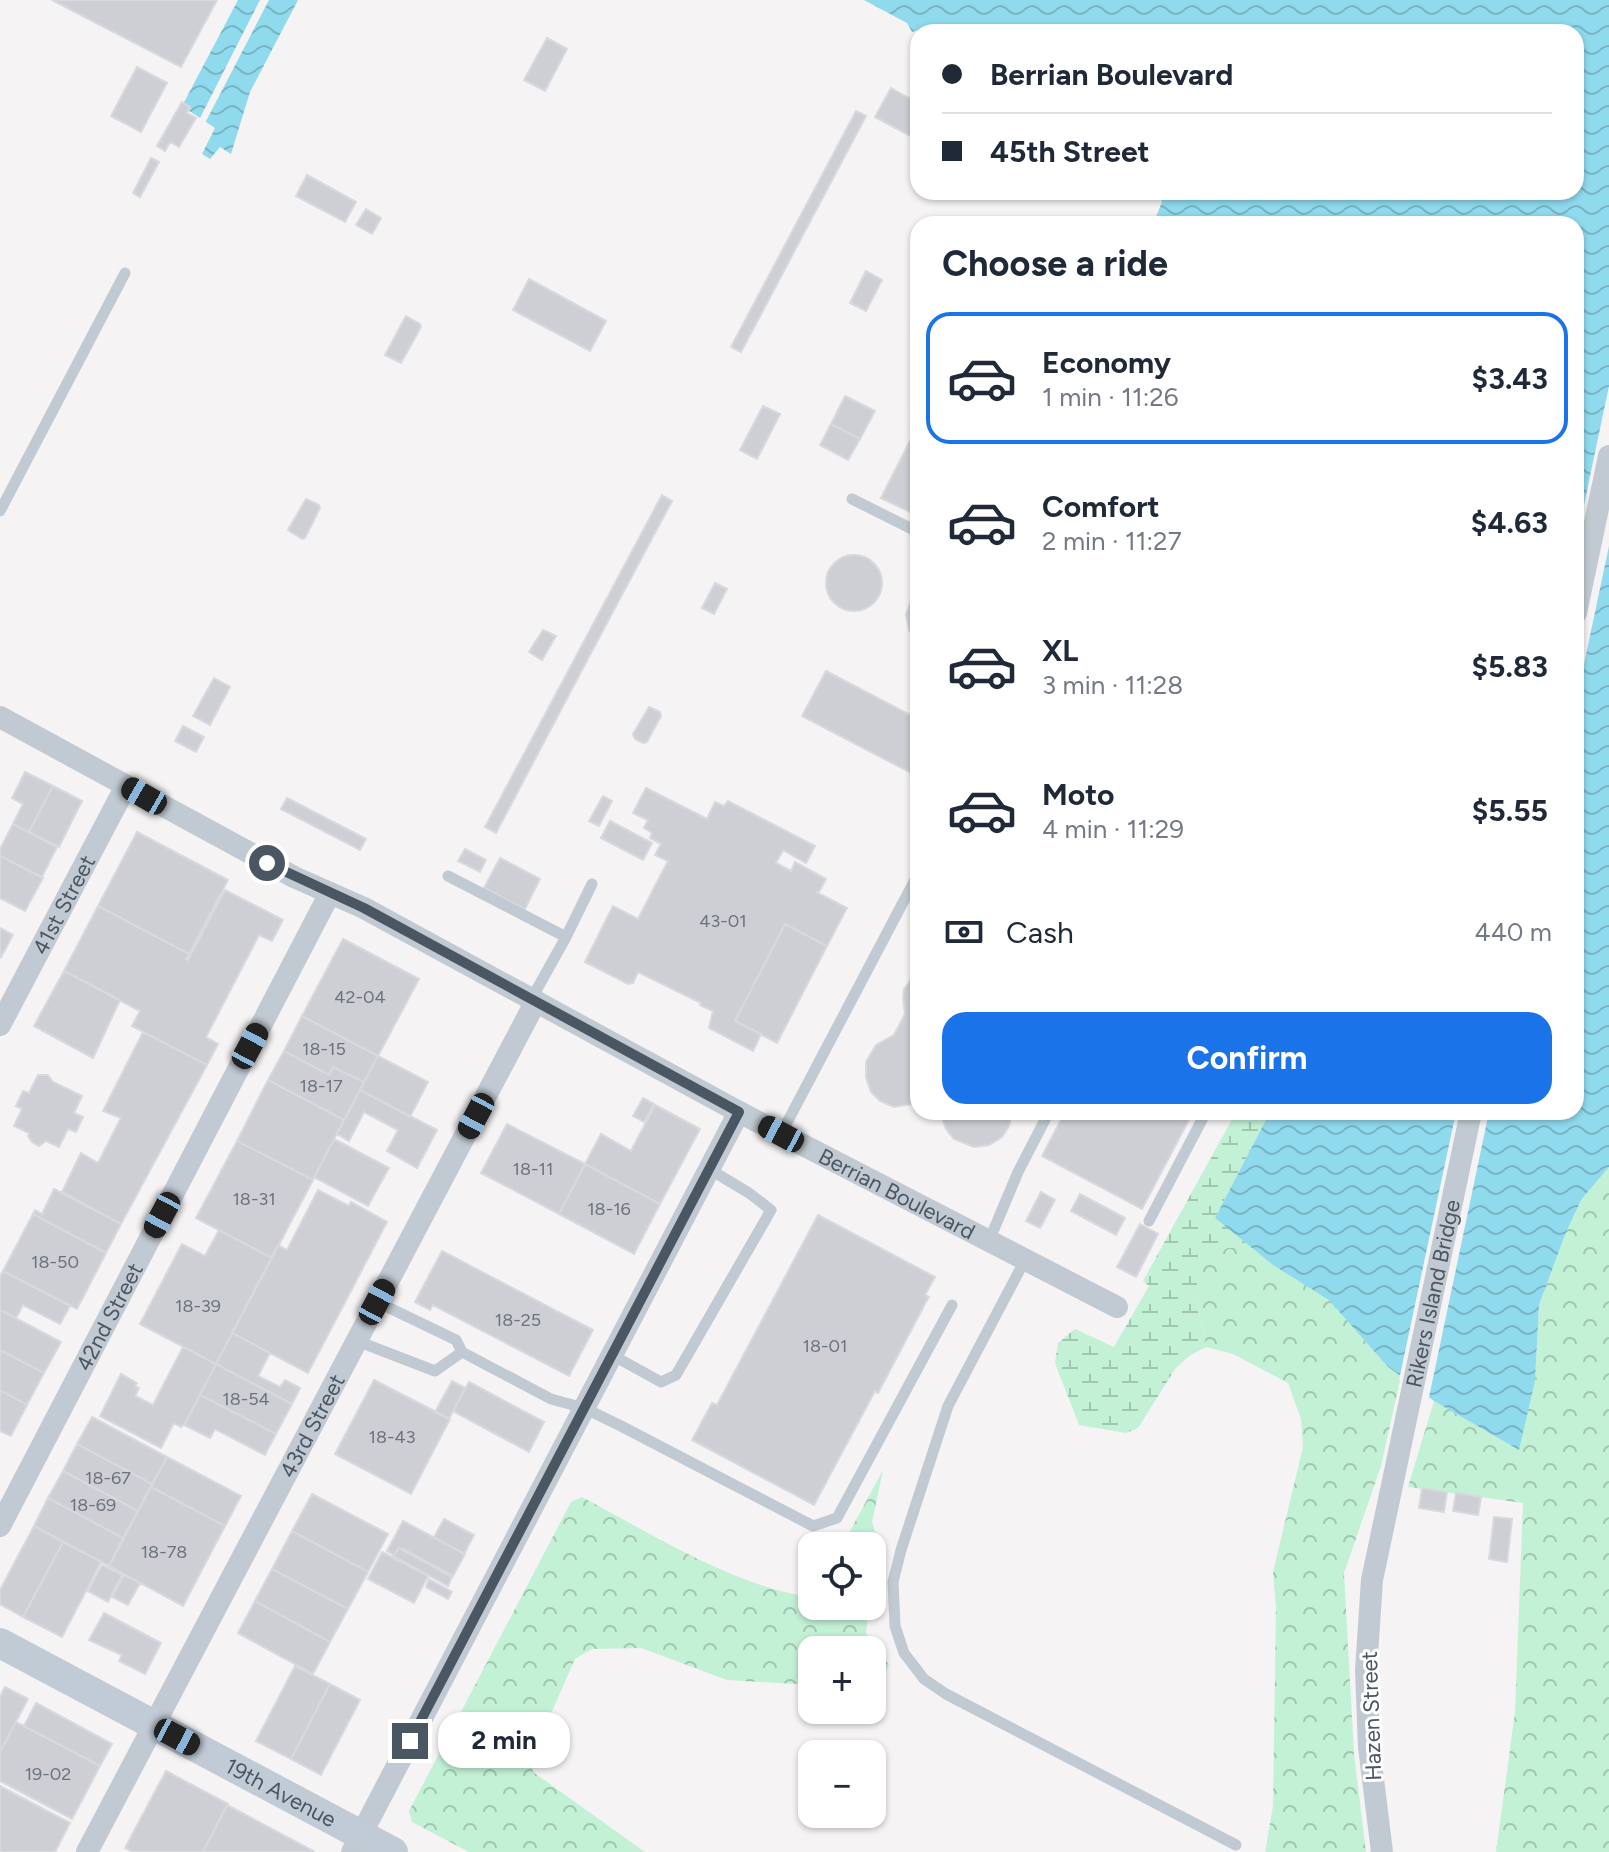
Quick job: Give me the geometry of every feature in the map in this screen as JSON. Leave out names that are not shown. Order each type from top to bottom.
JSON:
[{"type":"street","points":[[1584,575],[1609,456]]},
{"type":"street","name":"Berrian Boulevard","points":[[0,717],[294,877],[364,908],[739,1112],[1117,1307]]},
{"type":"street","name":"41st Street","points":[[0,1025],[126,786]]},
{"type":"street","name":"42nd Street","points":[[0,1526],[330,893]]},
{"type":"street","name":"43rd Street","points":[[87,1852],[534,1000]]},
{"type":"street","points":[[356,1844],[739,1112]]},
{"type":"street","name":"Rikers Island Bridge","points":[[1372,1580],[1469,1120]]},
{"type":"street","name":"Hazen Street","points":[[1372,1580],[1366,1670],[1369,1747],[1382,1852]]},
{"type":"street","name":"19th Avenue","points":[[0,1643],[154,1724],[356,1844],[393,1852]]},
{"type":"lane","points":[[0,511],[125,273]]},
{"type":"lane","points":[[852,499],[910,528]]},
{"type":"lane","points":[[448,876],[566,937]]},
{"type":"lane","points":[[534,1000],[592,884]]},
{"type":"lane","points":[[781,1134],[910,889]]},
{"type":"lane","points":[[988,1242],[1045,1120]]},
{"type":"lane","points":[[1149,1221],[1202,1120]]},
{"type":"lane","points":[[612,1355],[661,1382],[676,1375],[771,1210],[709,1169]]},
{"type":"lane","points":[[1025,1260],[948,1406],[901,1550],[892,1595],[895,1626],[904,1653],[924,1679],[946,1694],[1236,1845]]},
{"type":"lane","points":[[377,1302],[456,1340],[462,1352],[551,1399],[584,1408],[813,1526],[837,1518],[952,1305]]},
{"type":"lane","points":[[357,1341],[435,1371],[462,1352]]},
{"type":"green space","points":[[1232,1120],[1266,1120],[1215,1218],[1252,1248],[1227,1248],[1198,1269],[1196,1298],[1206,1347],[1189,1356],[1175,1369],[1138,1428],[1126,1433],[1079,1425],[1055,1363],[1058,1343],[1075,1329],[1114,1347],[1149,1286],[1143,1281]]},
{"type":"green space","points":[[1609,1167],[1609,1852],[1496,1852],[1515,1712],[1523,1503],[1408,1487],[1434,1401],[1518,1449],[1535,1381],[1539,1305],[1581,1200]]},
{"type":"green space","points":[[1227,1248],[1252,1248],[1273,1265],[1329,1299],[1387,1366],[1401,1376],[1381,1466],[1344,1573],[1354,1754],[1366,1852],[1265,1852],[1273,1806],[1276,1608],[1273,1572],[1303,1447],[1301,1419],[1288,1383],[1233,1354],[1206,1347],[1196,1298],[1197,1269]]},
{"type":"green space","points":[[883,1470],[872,1522],[875,1532],[850,1532]]},
{"type":"green space","points":[[582,1497],[725,1571],[798,1594],[798,1620],[867,1620],[868,1636],[798,1636],[798,1684],[727,1680],[641,1648],[592,1649],[575,1659],[531,1759],[533,1772],[645,1852],[469,1852],[412,1822],[409,1811],[571,1502]]},
{"type":"water","points":[[238,0],[298,0],[250,92],[231,154],[220,147],[210,159],[202,154],[215,128],[182,106]]},
{"type":"water","points":[[864,0],[1609,0],[1609,1167],[1581,1200],[1539,1305],[1535,1381],[1519,1450],[1434,1401],[1387,1366],[1329,1300],[1273,1265],[1215,1218],[1266,1120],[1584,1120],[1584,216],[1156,216],[1161,200],[1584,200],[1584,24],[910,24],[910,28],[907,23]]},
{"type":"pier","points":[[260,0],[269,0],[204,125],[198,122]]},
{"type":"pier","points":[[1609,386],[1609,546],[1584,664],[1584,505]]},
{"type":"pier","points":[[1454,1120],[1487,1120],[1428,1402],[1399,1380]]},
{"type":"building","points":[[52,0],[217,0],[181,67]]},
{"type":"building","points":[[547,38],[567,49],[545,91],[524,80]]},
{"type":"building","points":[[137,67],[167,83],[141,132],[111,116]]},
{"type":"building","points":[[891,88],[910,99],[910,136],[875,117]]},
{"type":"building","points":[[182,102],[190,107],[187,113],[196,118],[179,147],[170,142],[165,151],[157,146]]},
{"type":"building","points":[[856,111],[866,116],[741,352],[731,347]]},
{"type":"building","points":[[151,158],[159,162],[140,197],[133,193]]},
{"type":"building","points":[[307,175],[356,202],[345,222],[296,196]]},
{"type":"building","points":[[366,209],[381,218],[372,234],[356,225]]},
{"type":"building","points":[[866,271],[882,280],[866,311],[850,303]]},
{"type":"building","points":[[529,279],[606,321],[590,351],[513,310]]},
{"type":"building","points":[[406,316],[421,327],[401,363],[385,355]]},
{"type":"building","points":[[845,396],[875,411],[860,439],[831,424]]},
{"type":"building","points":[[763,406],[780,414],[757,459],[740,450]]},
{"type":"building","points":[[831,424],[860,439],[848,460],[820,445]]},
{"type":"building","points":[[910,441],[910,512],[881,498]]},
{"type":"building","points":[[662,495],[672,501],[496,833],[485,827]]},
{"type":"building","points":[[306,499],[320,508],[302,539],[288,530]]},
{"type":"building","points":[[854,555],[874,563],[882,583],[874,603],[854,611],[834,603],[826,583],[834,563]]},
{"type":"building","points":[[715,583],[727,589],[714,614],[702,608]]},
{"type":"building","points":[[910,604],[910,631],[909,630],[906,614]]},
{"type":"building","points":[[543,630],[556,636],[542,660],[529,652]]},
{"type":"building","points":[[826,671],[910,715],[910,772],[802,716]]},
{"type":"building","points":[[214,678],[230,687],[210,725],[193,716]]},
{"type":"building","points":[[649,707],[660,712],[661,716],[647,742],[643,743],[633,734]]},
{"type":"building","points":[[183,726],[204,737],[196,752],[175,741]]},
{"type":"building","points":[[25,772],[53,786],[29,832],[13,824],[23,804],[12,798]]},
{"type":"building","points":[[53,786],[82,801],[59,847],[29,832]]},
{"type":"building","points":[[646,788],[707,819],[715,802],[724,806],[728,801],[815,846],[806,863],[783,850],[776,863],[791,871],[795,862],[826,879],[816,892],[847,908],[827,946],[785,924],[735,1021],[761,1034],[753,1051],[709,1028],[713,1011],[701,1003],[638,972],[633,983],[628,984],[585,962],[613,906],[638,919],[668,861],[655,855],[661,844],[650,838],[652,833],[644,828],[648,820],[633,813]]},
{"type":"building","points":[[603,796],[612,801],[599,826],[589,821]]},
{"type":"building","points":[[287,798],[366,839],[360,850],[281,809]]},
{"type":"building","points":[[610,821],[652,843],[643,860],[601,838]]},
{"type":"building","points":[[13,824],[57,847],[42,877],[0,856],[0,849]]},
{"type":"building","points":[[137,832],[228,880],[189,954],[98,906]]},
{"type":"building","points":[[465,849],[486,860],[480,872],[458,861]]},
{"type":"building","points":[[0,856],[43,878],[25,911],[0,898]]},
{"type":"building","points":[[500,858],[540,879],[525,909],[484,888]]},
{"type":"building","points":[[225,890],[283,920],[272,941],[259,935],[206,1037],[218,1044],[207,1065],[132,1026],[140,1011],[64,971],[98,906],[189,954],[188,960]]},
{"type":"building","points":[[785,924],[827,946],[777,1043],[735,1021]]},
{"type":"building","points":[[0,928],[13,935],[1,957],[0,956]]},
{"type":"building","points":[[343,939],[419,979],[378,1056],[302,1016]]},
{"type":"building","points":[[64,971],[120,1000],[93,1058],[34,1026]]},
{"type":"building","points":[[910,981],[910,1104],[894,1107],[880,1101],[871,1092],[866,1077],[866,1062],[876,1045],[894,1035],[905,1014],[904,989]]},
{"type":"building","points":[[302,1016],[378,1056],[364,1082],[333,1067],[329,1075],[284,1051]]},
{"type":"building","points":[[143,1032],[207,1065],[121,1224],[62,1192],[81,1153],[98,1163],[121,1118],[103,1111]]},
{"type":"building","points":[[284,1051],[329,1075],[333,1067],[364,1082],[344,1120],[268,1080]]},
{"type":"building","points":[[378,1056],[428,1082],[410,1117],[360,1090]]},
{"type":"building","points":[[38,1075],[48,1075],[53,1082],[82,1096],[74,1113],[83,1117],[76,1132],[68,1129],[59,1147],[46,1141],[39,1146],[32,1142],[29,1133],[14,1126],[22,1109],[16,1106],[23,1091],[29,1093]]},
{"type":"building","points":[[268,1080],[344,1120],[313,1180],[237,1141]]},
{"type":"building","points":[[360,1090],[437,1130],[417,1168],[387,1151],[398,1130],[364,1112],[349,1141],[337,1134]]},
{"type":"building","points":[[643,1098],[654,1104],[644,1122],[633,1116]]},
{"type":"building","points":[[655,1105],[700,1129],[660,1204],[585,1164],[601,1134],[631,1151]]},
{"type":"building","points":[[943,1120],[1010,1120],[1002,1137],[989,1145],[974,1147],[954,1139]]},
{"type":"building","points":[[1061,1120],[1189,1120],[1142,1209],[1042,1156]]},
{"type":"building","points":[[507,1124],[585,1164],[559,1214],[481,1173]]},
{"type":"building","points":[[334,1139],[389,1168],[368,1206],[314,1177]]},
{"type":"building","points":[[237,1141],[313,1180],[272,1258],[196,1218]]},
{"type":"building","points":[[585,1164],[660,1204],[634,1254],[559,1214]]},
{"type":"building","points":[[54,1189],[121,1224],[106,1253],[33,1214],[35,1210],[42,1214]]},
{"type":"building","points":[[318,1190],[349,1206],[351,1202],[387,1222],[308,1373],[232,1333],[278,1245],[287,1250]]},
{"type":"building","points":[[1041,1192],[1055,1200],[1040,1228],[1026,1221]]},
{"type":"building","points":[[1080,1194],[1125,1218],[1116,1235],[1071,1211]]},
{"type":"building","points":[[33,1214],[106,1253],[77,1309],[3,1271]]},
{"type":"building","points":[[818,1215],[935,1277],[925,1295],[929,1297],[814,1505],[692,1440],[712,1403],[717,1405]]},
{"type":"building","points":[[1140,1224],[1158,1234],[1136,1277],[1117,1267]]},
{"type":"building","points":[[219,1230],[272,1258],[216,1364],[140,1324],[182,1244],[205,1256]]},
{"type":"building","points":[[442,1251],[593,1330],[569,1376],[433,1305],[430,1310],[415,1302]]},
{"type":"building","points":[[3,1271],[70,1306],[60,1324],[23,1305],[16,1318],[0,1310],[0,1276]]},
{"type":"building","points":[[0,1310],[61,1342],[44,1373],[0,1350]]},
{"type":"building","points":[[232,1333],[270,1353],[258,1376],[280,1387],[285,1380],[300,1388],[292,1404],[216,1364]]},
{"type":"building","points":[[183,1347],[216,1364],[186,1422],[181,1427],[174,1423],[161,1448],[100,1416],[121,1374],[137,1383],[135,1386],[139,1388],[135,1396],[153,1405]]},
{"type":"building","points":[[0,1350],[44,1373],[27,1405],[0,1390]]},
{"type":"building","points":[[216,1364],[292,1404],[276,1434],[200,1395]]},
{"type":"building","points":[[374,1380],[450,1419],[411,1494],[335,1454]]},
{"type":"building","points":[[452,1381],[465,1388],[449,1419],[435,1412]]},
{"type":"building","points":[[469,1382],[544,1422],[529,1452],[453,1411]]},
{"type":"building","points":[[0,1390],[27,1405],[11,1436],[0,1431]]},
{"type":"building","points":[[200,1395],[276,1434],[265,1455],[215,1429],[210,1438],[184,1425]]},
{"type":"building","points":[[92,1417],[167,1457],[152,1484],[77,1444]]},
{"type":"building","points":[[77,1444],[152,1484],[138,1511],[63,1471]]},
{"type":"building","points":[[167,1457],[241,1496],[225,1526],[151,1487]]},
{"type":"building","points":[[63,1471],[138,1511],[123,1538],[48,1498]]},
{"type":"building","points":[[151,1487],[225,1526],[183,1606],[109,1566]]},
{"type":"building","points":[[1422,1488],[1447,1492],[1444,1512],[1419,1508]]},
{"type":"building","points":[[1456,1493],[1481,1497],[1478,1515],[1453,1511]]},
{"type":"building","points":[[312,1494],[388,1534],[368,1572],[292,1531]]},
{"type":"building","points":[[48,1498],[123,1538],[109,1566],[34,1526]]},
{"type":"building","points":[[1494,1517],[1512,1519],[1507,1562],[1489,1559]]},
{"type":"building","points":[[444,1519],[474,1535],[464,1554],[434,1537]]},
{"type":"building","points":[[403,1521],[465,1554],[453,1576],[407,1551],[399,1548],[394,1555],[387,1551]]},
{"type":"building","points":[[34,1526],[63,1542],[23,1617],[0,1604],[0,1590]]},
{"type":"building","points":[[292,1531],[368,1572],[348,1609],[272,1569]]},
{"type":"building","points":[[63,1542],[101,1562],[62,1637],[23,1617]]},
{"type":"building","points":[[399,1548],[452,1577],[448,1586],[393,1556]]},
{"type":"building","points":[[382,1552],[428,1576],[414,1603],[368,1579]]},
{"type":"building","points":[[102,1565],[122,1575],[108,1602],[88,1591]]},
{"type":"building","points":[[272,1569],[348,1609],[330,1642],[255,1601]]},
{"type":"building","points":[[124,1575],[140,1583],[128,1605],[112,1597]]},
{"type":"building","points":[[429,1579],[452,1592],[448,1599],[426,1587]]},
{"type":"building","points":[[255,1601],[330,1642],[313,1674],[238,1633]]},
{"type":"building","points":[[104,1613],[161,1643],[145,1674],[119,1661],[122,1655],[89,1640]]},
{"type":"building","points":[[295,1666],[330,1684],[291,1759],[256,1741]]},
{"type":"building","points":[[330,1684],[360,1700],[321,1775],[291,1759]]},
{"type":"building","points":[[5,1687],[28,1699],[0,1752],[0,1697]]},
{"type":"building","points":[[36,1703],[112,1744],[100,1766],[24,1726]]},
{"type":"building","points":[[16,1722],[100,1766],[72,1819],[0,1781],[0,1752]]},
{"type":"building","points":[[166,1771],[228,1804],[203,1852],[133,1852],[125,1848]]},
{"type":"building","points":[[0,1786],[70,1823],[55,1852],[0,1852]]},
{"type":"building","points":[[227,1805],[315,1852],[203,1852]]},
{"type":"route","points":[[267,863],[364,908],[739,1112],[410,1741]]}]
